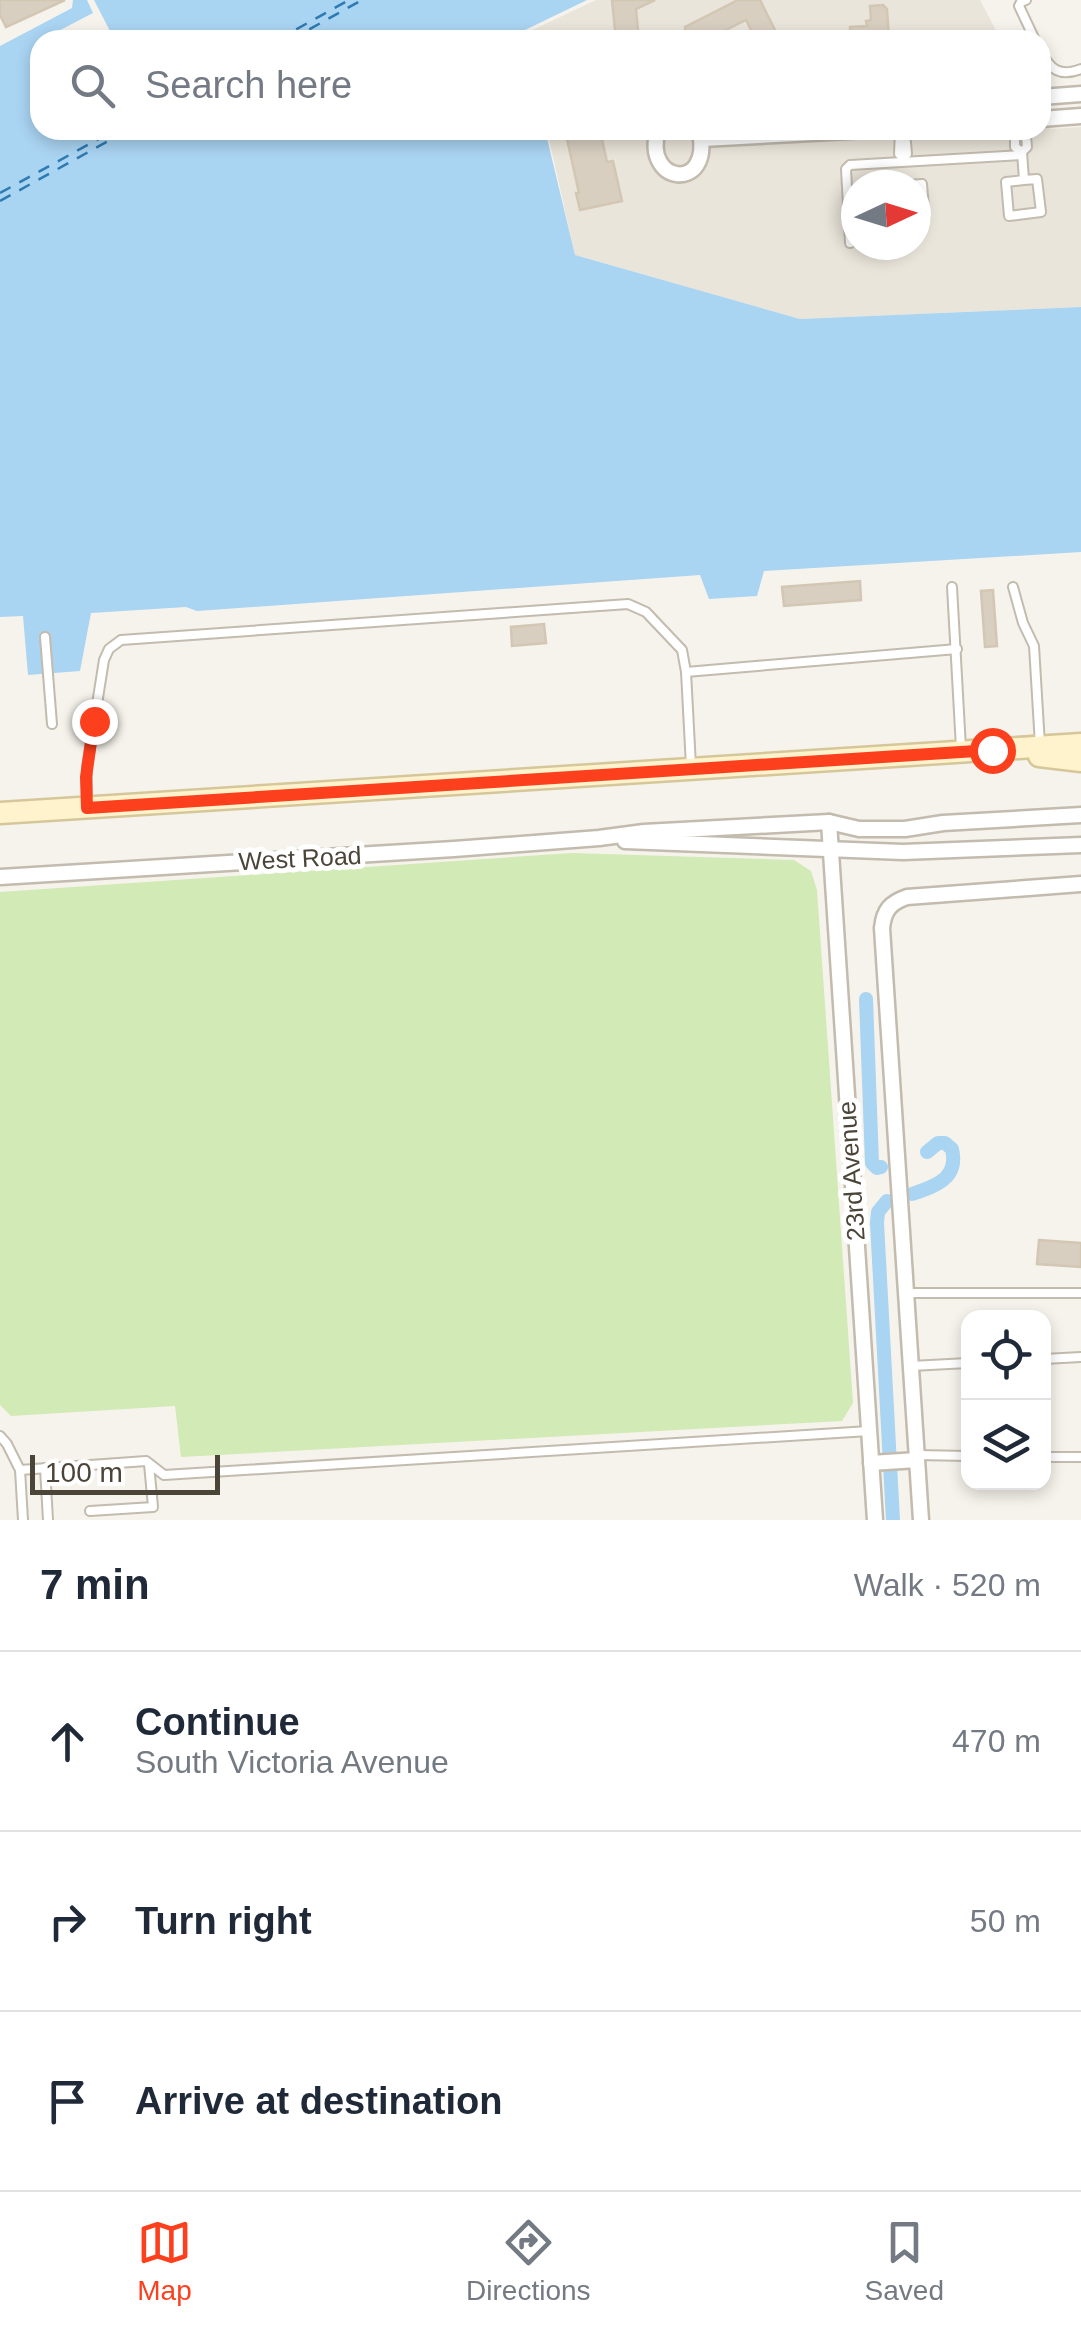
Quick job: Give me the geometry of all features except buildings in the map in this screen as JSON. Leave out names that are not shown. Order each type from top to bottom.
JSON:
[{"type":"street","points":[[1051,96],[1076,94]]},
{"type":"street","points":[[1051,118],[1081,116]]},
{"type":"street","points":[[656,140],[658,160],[672,174],[696,168],[702,157],[701,140]]},
{"type":"street","points":[[0,814],[1081,744]]},
{"type":"street","points":[[992,750],[1081,761]]},
{"type":"street","name":"West Road","points":[[0,876],[644,832],[828,822],[859,830],[904,829],[1081,816]]},
{"type":"street","name":"23rd Avenue","points":[[828,822],[869,1430],[876,1462],[875,1520]]},
{"type":"street","name":"West Road","points":[[599,838],[903,852],[1081,845]]},
{"type":"street","points":[[808,849],[832,877]]},
{"type":"street","points":[[921,1520],[882,928],[885,911],[906,897],[1081,884]]},
{"type":"street","points":[[876,1462],[917,1457]]},
{"type":"lane","points":[[1026,0],[1019,6],[1031,30]]},
{"type":"lane","points":[[1051,66],[1076,71],[1076,94]]},
{"type":"lane","points":[[899,140],[899,154],[905,170]]},
{"type":"lane","points":[[1015,140],[1022,154],[1024,180]]},
{"type":"lane","points":[[846,170],[850,165],[904,160],[1022,154]]},
{"type":"lane","points":[[1038,179],[1042,212],[1009,216],[1006,182],[1024,180],[1038,179]]},
{"type":"lane","points":[[952,586],[962,752]]},
{"type":"lane","points":[[1014,587],[1034,646],[1040,746]]},
{"type":"lane","points":[[87,808],[86,767],[104,660],[111,647],[124,639],[628,604],[646,612],[679,644],[684,656],[692,770]]},
{"type":"lane","points":[[44,637],[52,724]]},
{"type":"lane","points":[[686,672],[956,649]]},
{"type":"lane","points":[[906,1293],[1081,1292]]},
{"type":"lane","points":[[1051,1359],[1081,1357]]},
{"type":"lane","points":[[912,1366],[961,1363]]},
{"type":"lane","points":[[20,1470],[146,1462],[164,1475],[869,1430]]},
{"type":"lane","points":[[0,1436],[20,1470],[23,1520]]},
{"type":"lane","points":[[917,1457],[961,1456]]},
{"type":"lane","points":[[1051,1456],[1081,1457]]},
{"type":"lane","points":[[90,1511],[153,1506],[149,1464]]},
{"type":"lane","points":[[45,1468],[48,1520]]},
{"type":"shaded area","points":[[596,0],[980,0],[996,30],[532,30]]},
{"type":"shaded area","points":[[1081,127],[1081,307],[800,319],[575,255],[549,140],[1051,140],[1051,129]]},
{"type":"green space","points":[[572,853],[794,860],[811,871],[817,890],[853,1403],[842,1421],[181,1457],[175,1406],[11,1416],[0,1405],[0,892]]},
{"type":"water","points":[[73,0],[587,0],[525,30],[30,30],[72,8]]},
{"type":"water","points":[[30,30],[30,140],[547,140],[575,255],[800,319],[1081,307],[1081,552],[764,571],[757,596],[709,599],[700,575],[197,611],[186,607],[91,613],[80,671],[28,675],[23,616],[0,617],[0,46]]},
{"type":"pier","points":[[87,0],[94,0],[109,30],[60,30],[93,13]]},
{"type":"waterway","points":[[866,999],[872,1163],[881,1167]]},
{"type":"waterway","points":[[912,1194],[937,1184],[952,1168],[952,1149],[945,1143],[938,1143],[927,1152]]},
{"type":"waterway","points":[[887,1201],[878,1212],[877,1223],[893,1520]]},
{"type":"ferry route","points":[[295,30],[349,0]]},
{"type":"ferry route","points":[[308,30],[362,0]]},
{"type":"ferry route","points":[[0,193],[97,140]]},
{"type":"ferry route","points":[[0,201],[110,140]]},
{"type":"route","points":[[94,721],[86,777],[87,808],[992,750]]}]
